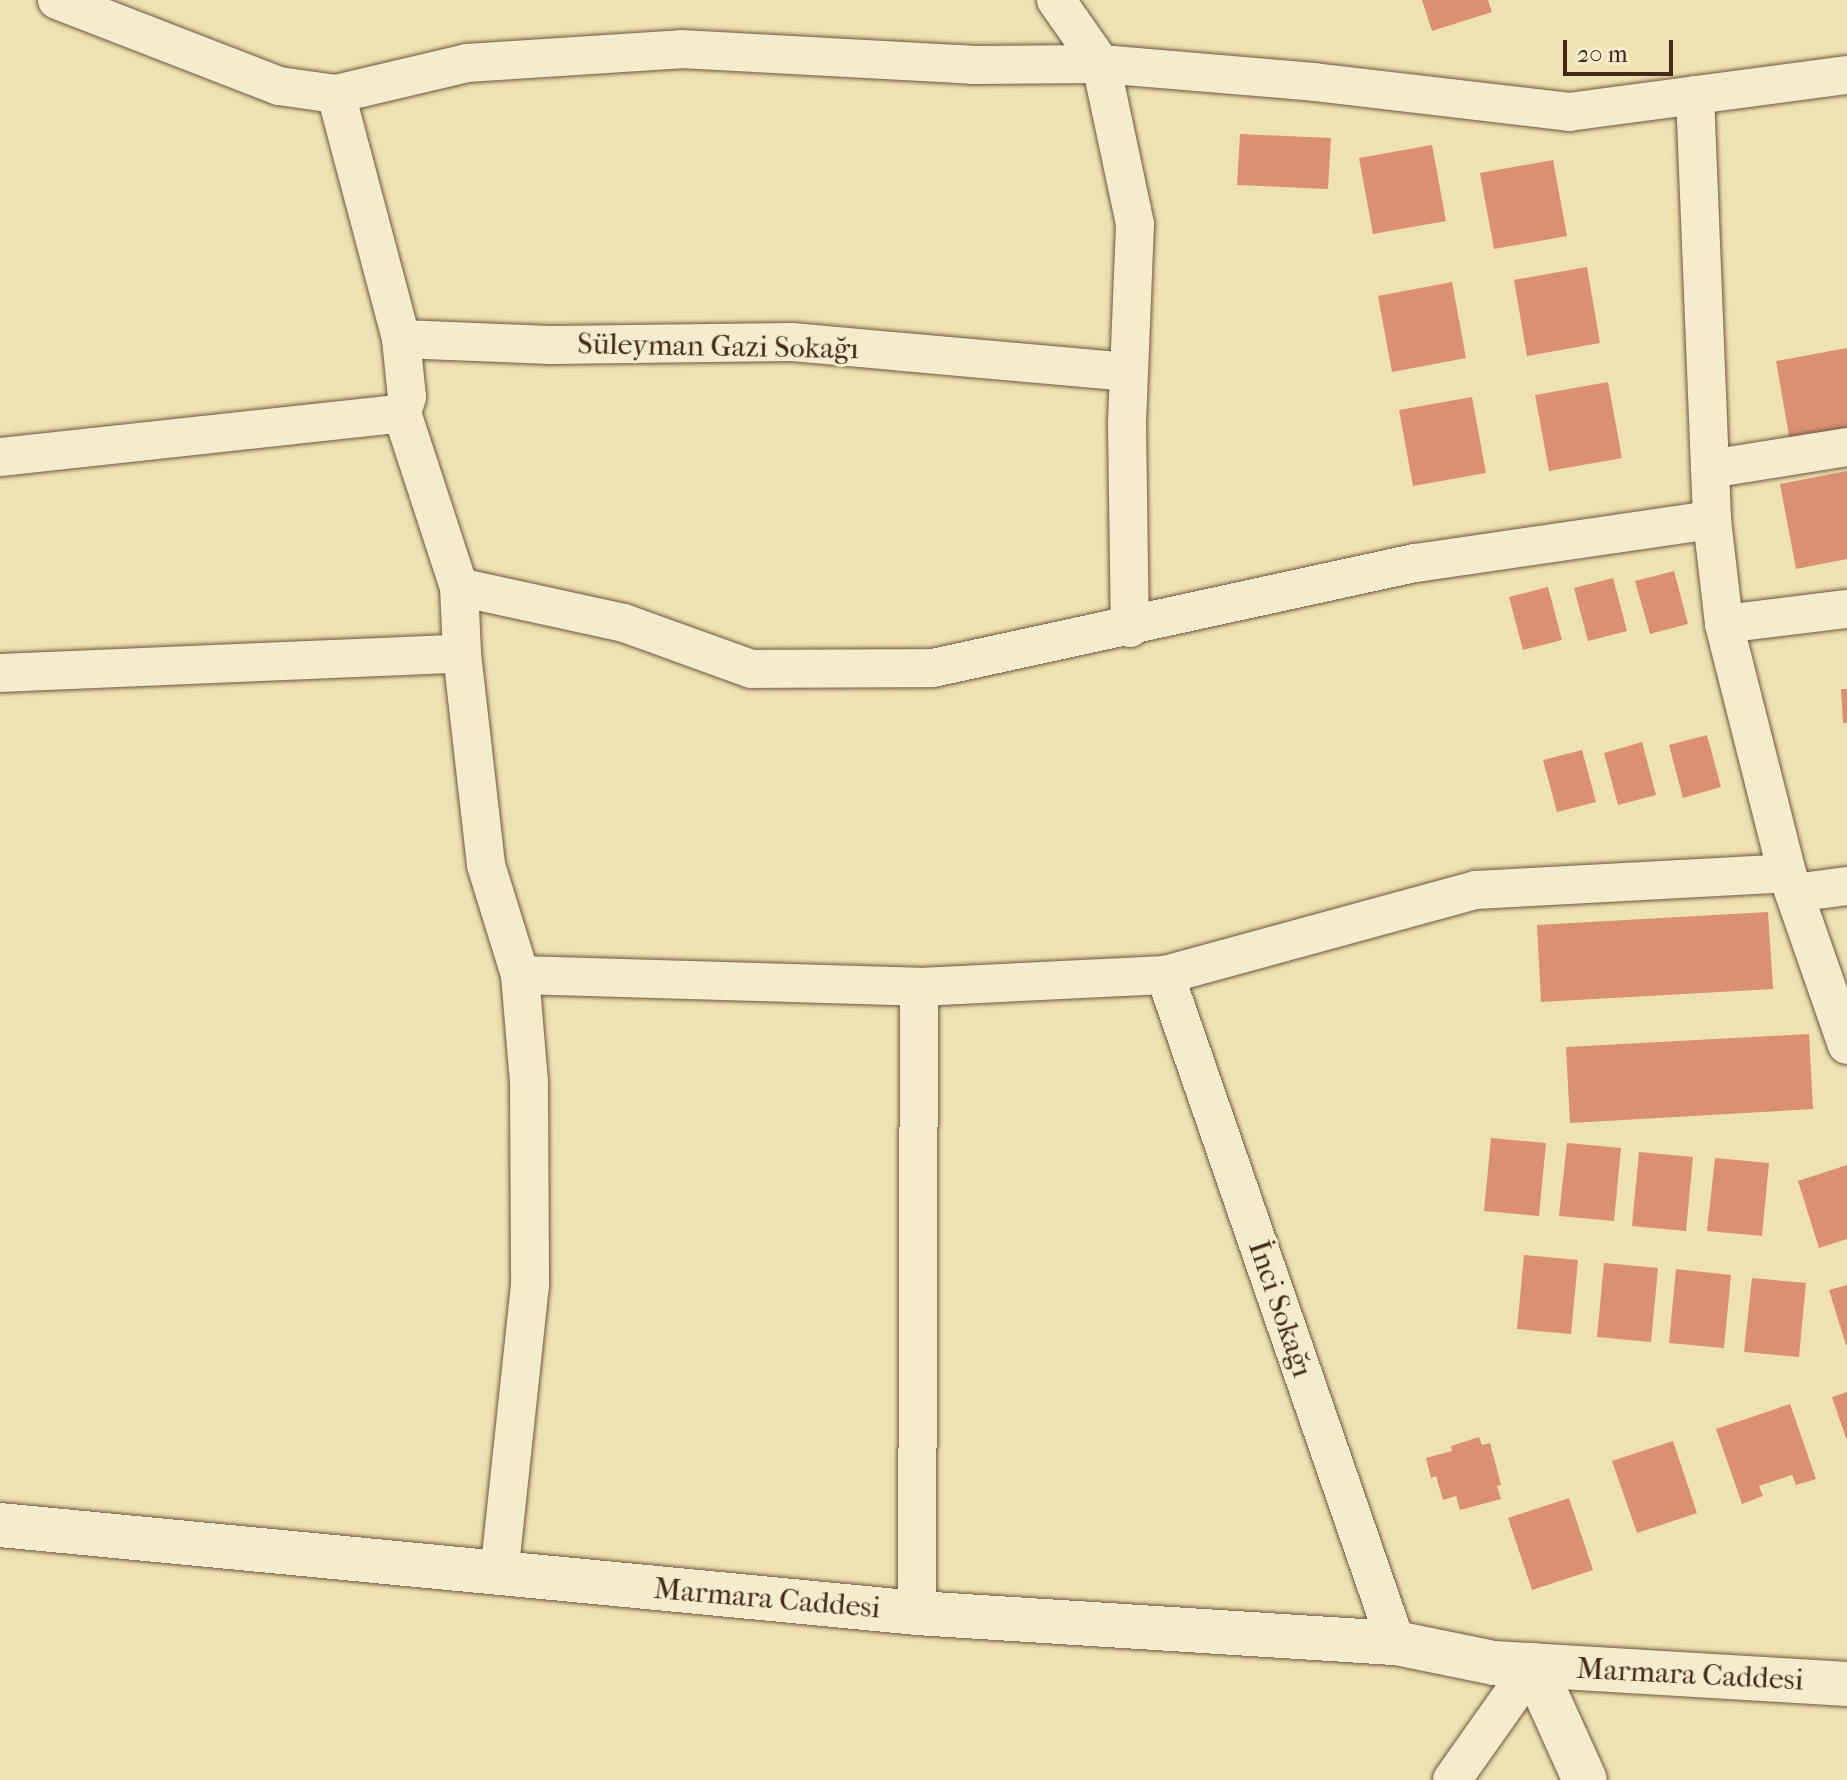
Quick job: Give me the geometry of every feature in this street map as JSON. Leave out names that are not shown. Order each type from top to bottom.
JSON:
[{"type":"street","points":[[57,0],[279,86],[336,94],[467,63],[681,49],[972,65],[1101,64],[1314,82],[1569,112],[1847,75]]},
{"type":"street","points":[[1056,0],[1101,64],[1135,224],[1127,423],[1130,628]]},
{"type":"street","points":[[336,94],[401,339],[407,397],[402,413],[459,587],[462,654],[486,865],[520,975],[529,1082],[530,1285],[499,1574]]},
{"type":"street","points":[[1695,95],[1712,520],[1724,624],[1790,883],[1847,1045]]},
{"type":"street","name":"Süleyman Gazi Sokağı","points":[[401,339],[550,345],[792,342],[1129,372]]},
{"type":"street","points":[[0,457],[402,413]]},
{"type":"street","points":[[1710,469],[1847,447]]},
{"type":"street","points":[[459,587],[624,623],[751,669],[933,668],[1130,628],[1416,563],[1712,520]]},
{"type":"street","points":[[1724,624],[1847,609]]},
{"type":"street","points":[[0,673],[462,654]]},
{"type":"street","points":[[520,975],[919,987],[1165,975],[1476,890],[1790,883],[1847,886]]},
{"type":"street","name":"İnci Sokağı","points":[[1165,975],[1396,1643]]},
{"type":"street","points":[[917,1613],[919,987]]},
{"type":"street","name":"Marmara Caddesi","points":[[0,1525],[917,1613],[1396,1643],[1494,1663],[1847,1684]]},
{"type":"street","points":[[1452,1780],[1533,1665]]},
{"type":"street","name":"Marmara Caddesi","points":[[1533,1665],[1585,1780]]},
{"type":"building","points":[[1422,0],[1488,0],[1492,12],[1432,31]]},
{"type":"building","points":[[1240,134],[1331,138],[1328,189],[1237,185]]},
{"type":"building","points":[[1432,145],[1446,221],[1373,234],[1359,158]]},
{"type":"building","points":[[1553,160],[1567,236],[1494,249],[1480,173]]},
{"type":"building","points":[[1587,267],[1600,343],[1527,356],[1514,280]]},
{"type":"building","points":[[1452,282],[1466,358],[1392,372],[1378,296]]},
{"type":"building","points":[[1847,348],[1847,437],[1791,447],[1776,361]]},
{"type":"building","points":[[1608,382],[1622,458],[1549,471],[1535,395]]},
{"type":"building","points":[[1472,397],[1486,473],[1413,486],[1399,410]]},
{"type":"building","points":[[1847,471],[1847,559],[1796,569],[1780,484]]},
{"type":"building","points":[[1674,571],[1688,624],[1650,634],[1635,581]]},
{"type":"building","points":[[1613,578],[1627,631],[1588,641],[1574,588]]},
{"type":"building","points":[[1548,587],[1562,640],[1523,650],[1509,597]]},
{"type":"building","points":[[1841,689],[1847,689],[1847,723],[1843,723]]},
{"type":"building","points":[[1707,735],[1721,787],[1683,798],[1669,745]]},
{"type":"building","points":[[1642,742],[1656,795],[1618,805],[1604,753]]},
{"type":"building","points":[[1582,750],[1596,802],[1557,812],[1543,760]]},
{"type":"building","points":[[1768,912],[1773,989],[1541,1002],[1537,925]]},
{"type":"building","points":[[1809,1034],[1813,1109],[1570,1123],[1566,1047]]},
{"type":"building","points":[[1491,1138],[1546,1143],[1539,1216],[1484,1211]]},
{"type":"building","points":[[1567,1143],[1621,1148],[1614,1221],[1559,1216]]},
{"type":"building","points":[[1639,1152],[1693,1157],[1686,1231],[1632,1226]]},
{"type":"building","points":[[1715,1158],[1769,1163],[1762,1236],[1707,1231]]},
{"type":"building","points":[[1847,1165],[1847,1239],[1819,1248],[1798,1181]]},
{"type":"building","points":[[1524,1255],[1578,1260],[1571,1334],[1517,1329]]},
{"type":"building","points":[[1604,1263],[1658,1268],[1651,1342],[1597,1337]]},
{"type":"building","points":[[1676,1269],[1731,1275],[1724,1348],[1669,1343]]},
{"type":"building","points":[[1752,1278],[1806,1283],[1799,1357],[1744,1352]]},
{"type":"building","points":[[1847,1285],[1847,1345],[1846,1345],[1829,1290]]},
{"type":"building","points":[[1847,1392],[1847,1441],[1832,1397]]},
{"type":"building","points":[[1790,1404],[1816,1479],[1796,1485],[1792,1475],[1759,1486],[1763,1496],[1742,1504],[1716,1429]]},
{"type":"building","points":[[1479,1437],[1482,1445],[1490,1443],[1501,1485],[1497,1486],[1501,1499],[1460,1510],[1456,1496],[1443,1500],[1436,1476],[1431,1478],[1426,1458],[1452,1451],[1451,1446]]},
{"type":"building","points":[[1673,1441],[1697,1513],[1637,1533],[1612,1461]]},
{"type":"building","points":[[1569,1498],[1593,1570],[1532,1590],[1508,1518]]}]
